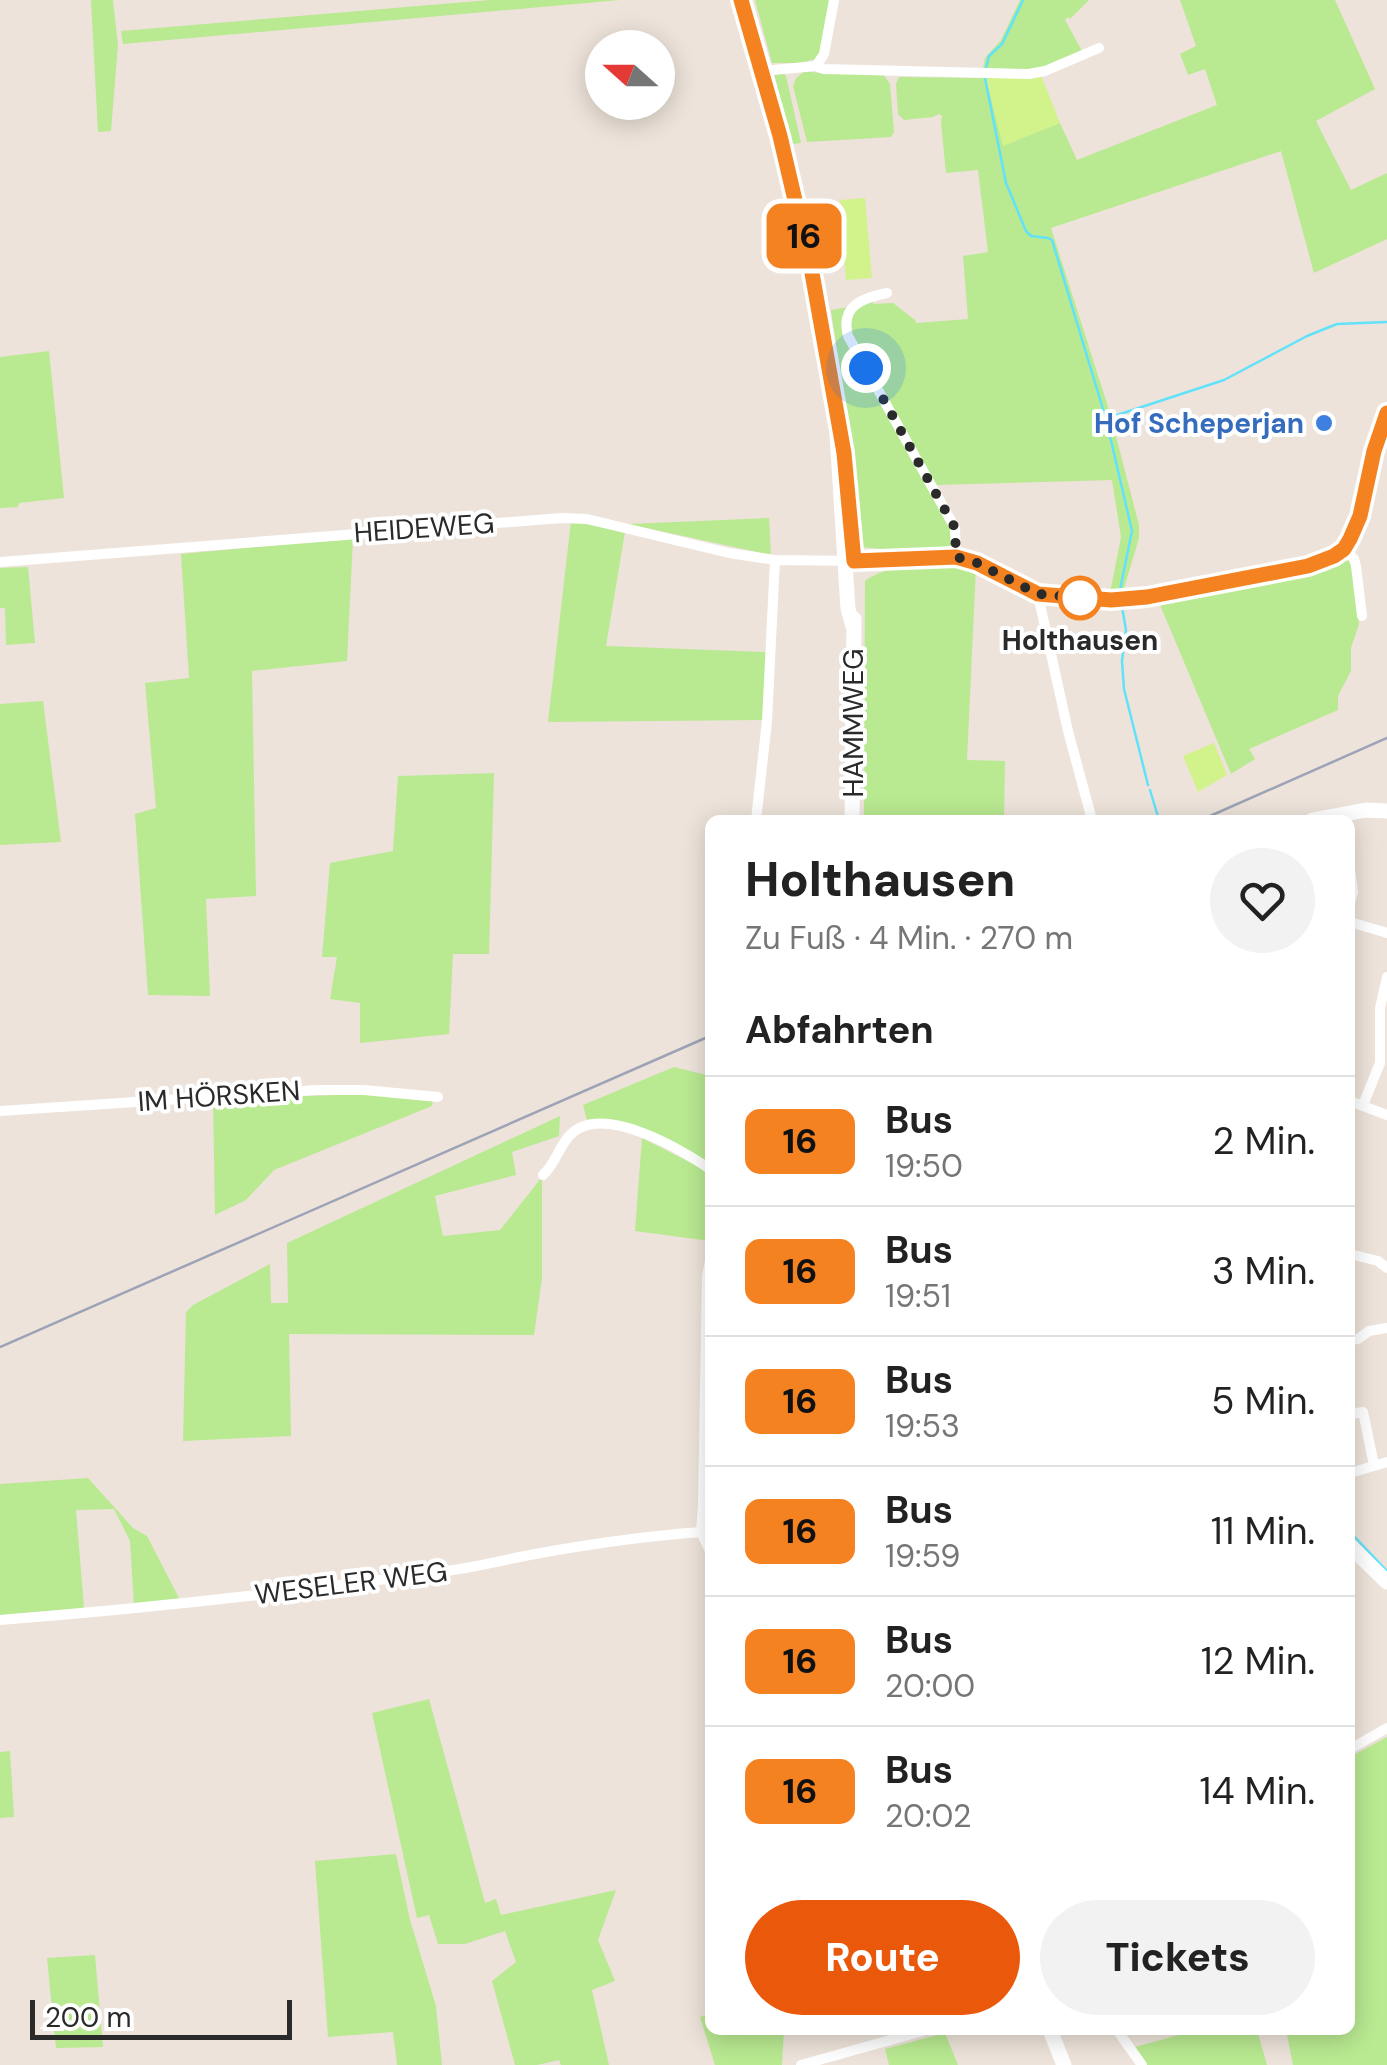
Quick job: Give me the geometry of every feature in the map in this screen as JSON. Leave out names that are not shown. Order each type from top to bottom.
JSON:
[{"type":"main road","name":"HAMMWEG","points":[[741,0],[780,136],[812,273],[836,418],[856,597],[852,815]]},
{"type":"main road","points":[[1339,815],[1387,811]]},
{"type":"main road","points":[[1355,1553],[1387,1582]]},
{"type":"main road","points":[[1052,2035],[1064,2065]]},
{"type":"street","points":[[816,66],[824,54],[834,0]]},
{"type":"street","points":[[762,70],[816,66],[1029,74],[1099,48]]},
{"type":"street","points":[[886,292],[858,302],[850,311],[846,318],[848,336],[955,528],[956,557],[977,563],[1038,594],[1111,600],[1147,597],[1322,562],[1344,549],[1356,528],[1387,413]]},
{"type":"street","name":"HEIDEWEG","points":[[0,562],[562,518],[587,519],[714,550],[774,560],[956,557]]},
{"type":"street","points":[[1344,549],[1356,566],[1362,616]]},
{"type":"street","points":[[757,815],[767,720],[774,560]]},
{"type":"street","points":[[1038,594],[1091,815]]},
{"type":"street","points":[[1355,923],[1387,933]]},
{"type":"street","points":[[1364,1106],[1380,1063],[1380,1008],[1387,976]]},
{"type":"street","name":"IM HÖRSKEN","points":[[0,1111],[316,1090],[438,1097]]},
{"type":"street","points":[[1355,1103],[1387,1115]]},
{"type":"street","points":[[543,1175],[571,1134],[590,1124],[641,1133],[705,1166]]},
{"type":"street","points":[[1355,1255],[1378,1260],[1387,1268]]},
{"type":"street","points":[[1355,1339],[1387,1328]]},
{"type":"street","points":[[1355,1413],[1363,1412],[1374,1464]]},
{"type":"street","points":[[705,1429],[701,1532],[705,1540]]},
{"type":"street","points":[[1355,1471],[1387,1462]]},
{"type":"street","name":"WESELER WEG","points":[[0,1620],[178,1605],[458,1570],[535,1554],[701,1532]]},
{"type":"street","points":[[1355,1747],[1387,1728]]},
{"type":"street","points":[[800,2065],[908,2035]]},
{"type":"street","points":[[1120,2035],[1142,2065]]},
{"type":"green space","points":[[91,0],[113,0],[118,45],[111,131],[98,132]]},
{"type":"green space","points":[[490,0],[620,0],[123,44],[121,31]]},
{"type":"green space","points":[[755,0],[830,0],[819,58],[772,63]]},
{"type":"green space","points":[[1020,0],[1089,0],[1065,20],[1082,51],[1037,71],[983,69],[985,58],[1001,40]]},
{"type":"green space","points":[[1180,0],[1335,0],[1375,89],[1316,121],[1351,190],[1387,173],[1387,239],[1314,273],[1281,151],[1051,228],[1110,413],[1139,525],[1139,538],[1123,592],[1110,593],[1121,537],[1112,480],[935,485],[850,333],[853,313],[872,299],[873,304],[893,303],[916,323],[968,319],[963,256],[988,252],[978,170],[946,173],[942,116],[904,120],[898,114],[899,77],[986,78],[1003,145],[1060,123],[1077,160],[1217,105],[1205,69],[1188,75],[1180,54],[1196,46]]},
{"type":"green space","points":[[805,71],[883,74],[890,84],[894,132],[891,137],[807,142],[793,86]]},
{"type":"green space","points":[[774,74],[786,76],[801,143],[792,144]]},
{"type":"green space","points":[[1041,75],[1060,123],[1003,146],[986,78]]},
{"type":"green space","points":[[865,198],[872,278],[846,280],[840,200]]},
{"type":"green space","points":[[850,307],[842,321],[952,531],[953,545],[944,549],[909,552],[861,547],[831,310]]},
{"type":"green space","points":[[49,351],[64,498],[0,508],[0,357]]},
{"type":"green space","points":[[769,518],[771,555],[628,524]]},
{"type":"green space","points":[[571,521],[625,532],[606,646],[767,652],[763,720],[548,722]]},
{"type":"green space","points":[[353,538],[347,661],[252,671],[256,896],[206,899],[210,996],[148,995],[135,814],[156,808],[145,683],[189,678],[181,554]]},
{"type":"green space","points":[[1341,558],[1353,567],[1359,624],[1351,648],[1351,671],[1338,696],[1338,710],[1249,749],[1255,759],[1231,774],[1158,600],[1310,571]]},
{"type":"green space","points":[[28,567],[35,643],[6,645],[5,608],[0,608],[0,568]]},
{"type":"green space","points":[[976,567],[967,760],[1005,761],[1004,815],[864,815],[865,581],[894,569]]},
{"type":"green space","points":[[43,701],[61,842],[0,845],[0,704]]},
{"type":"green space","points":[[1214,743],[1227,775],[1198,792],[1183,756]]},
{"type":"green space","points":[[494,773],[489,954],[453,954],[449,1034],[360,1043],[360,1003],[330,999],[337,957],[322,957],[330,863],[393,851],[398,776]]},
{"type":"green space","points":[[674,1067],[705,1075],[705,1163],[601,1119],[587,1120],[583,1105]]},
{"type":"green space","points":[[361,1094],[433,1100],[432,1106],[274,1170],[246,1200],[215,1215],[213,1100]]},
{"type":"green space","points":[[560,1116],[559,1136],[512,1152],[516,1175],[435,1196],[443,1236],[500,1230],[542,1177],[542,1278],[534,1335],[289,1334],[291,1436],[183,1441],[186,1312],[193,1305],[270,1264],[271,1303],[288,1303],[287,1243]]},
{"type":"green space","points":[[642,1138],[705,1172],[705,1240],[635,1231]]},
{"type":"green space","points":[[88,1478],[133,1528],[147,1536],[180,1600],[134,1607],[130,1541],[114,1509],[76,1510],[84,1608],[0,1615],[0,1484]]},
{"type":"green space","points":[[429,1699],[485,1903],[496,1899],[501,1915],[616,1890],[598,1940],[615,1981],[592,1990],[609,2065],[561,2065],[559,2060],[515,2065],[492,1981],[516,1962],[505,1931],[465,1944],[438,1944],[429,1915],[417,1918],[372,1713]]},
{"type":"green space","points":[[1387,1737],[1387,2065],[1293,2065],[1287,2035],[1355,2035],[1355,1754]]},
{"type":"green space","points":[[10,1751],[14,1817],[0,1818],[0,1752]]},
{"type":"green space","points":[[396,1854],[410,1920],[436,2006],[442,2065],[397,2065],[393,2032],[328,2037],[315,1861]]},
{"type":"green space","points":[[95,1955],[103,2047],[56,2048],[47,1958]]},
{"type":"green space","points":[[706,2035],[784,2035],[782,2065],[715,2065]]},
{"type":"green space","points":[[946,2035],[958,2065],[889,2065],[885,2049]]},
{"type":"green space","points":[[1179,2035],[1258,2035],[1267,2065],[1147,2065],[1135,2047]]},
{"type":"waterway","points":[[986,68],[989,56],[1002,44],[1023,0]]},
{"type":"waterway","points":[[985,78],[1006,183],[1026,231],[1031,236],[1052,240],[1106,419],[1132,531],[1120,590]]},
{"type":"waterway","points":[[1108,418],[1224,380],[1337,324],[1387,322]]},
{"type":"waterway","points":[[1122,607],[1126,630],[1124,689],[1148,785]]},
{"type":"waterway","points":[[1150,790],[1158,815]]},
{"type":"waterway","points":[[1355,1537],[1387,1571]]},
{"type":"railway","points":[[1212,815],[1387,738]]},
{"type":"railway","points":[[0,1347],[705,1038]]},
{"type":"bus line","name":"16","points":[[741,0],[780,136],[812,273],[844,453],[854,561],[956,557],[977,563],[1030,592],[1111,600],[1147,597],[1308,566],[1344,549],[1356,528],[1387,413]]},
{"type":"place","name":"Hof Scheperjan","points":[[1324,423]]},
{"type":"place","name":"Holthausen","points":[[1080,598]]},
{"type":"route","points":[[866,368],[955,528],[956,557],[977,563],[1030,592],[1080,598]]}]
